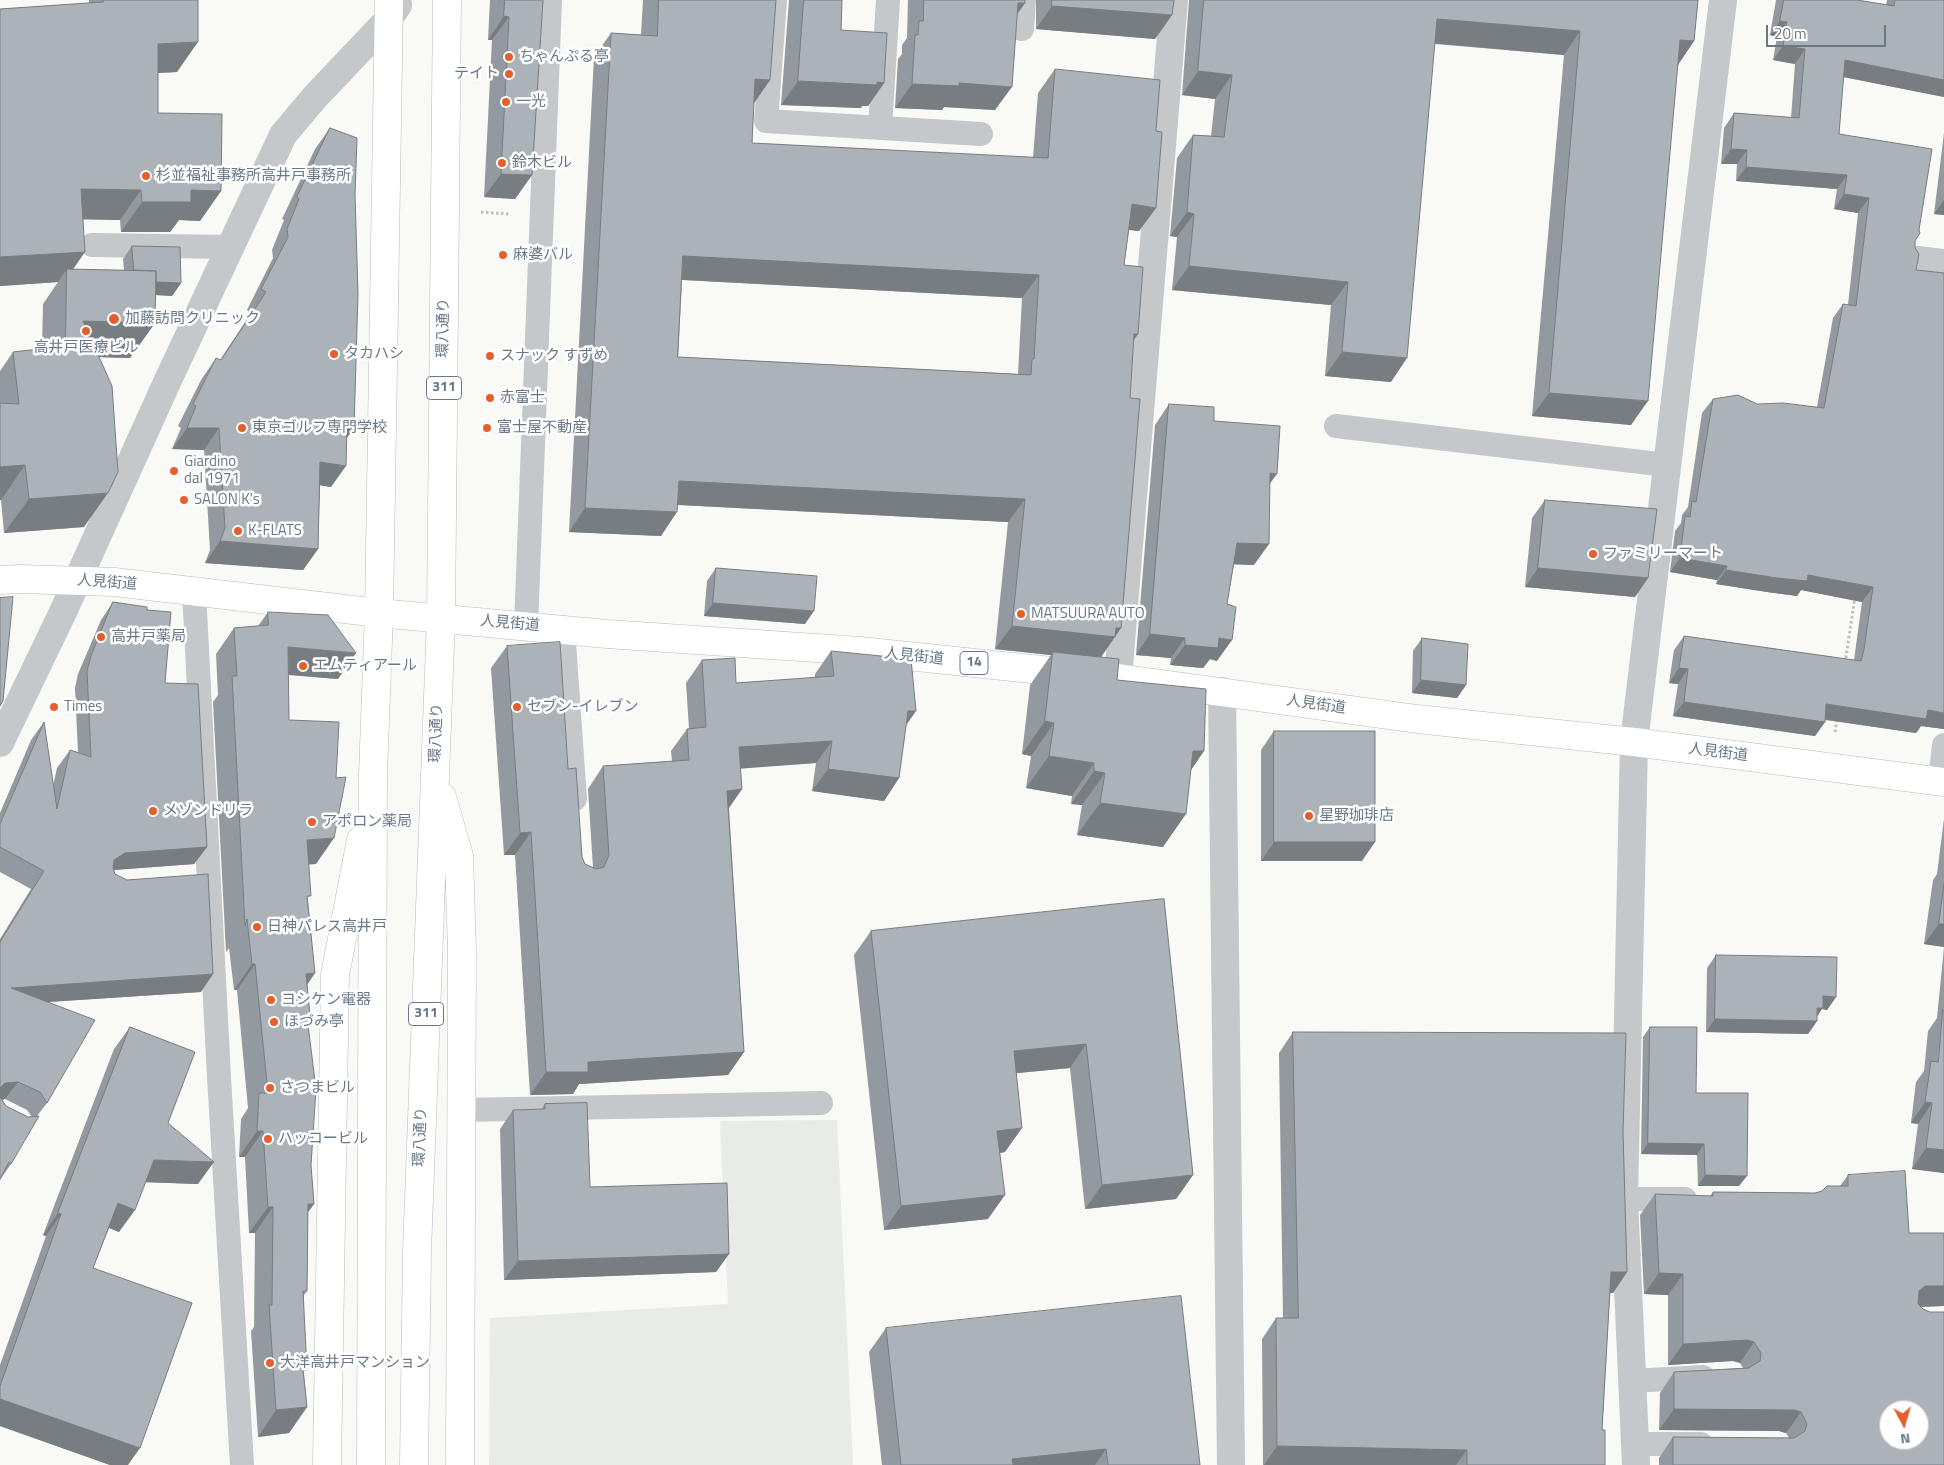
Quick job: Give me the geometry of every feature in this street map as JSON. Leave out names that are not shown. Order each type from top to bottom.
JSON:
[{"type":"main road","name":"環八通り","points":[[414,1465],[417,1251],[441,618],[447,0]]},
{"type":"main road","points":[[371,1465],[373,775],[379,613],[393,6]]},
{"type":"main road","name":"人見街道","points":[[0,580],[78,580],[194,591],[379,613],[860,652],[1118,678],[1417,718],[1634,742],[1942,781]]},
{"type":"main road","points":[[327,1465],[335,974],[373,775]]},
{"type":"main road","points":[[436,776],[459,856],[462,950],[460,1465]]},
{"type":"street","points":[[1118,678],[1174,0]]},
{"type":"street","points":[[1635,1455],[1624,1199],[1634,742],[1723,0]]},
{"type":"street","points":[[0,742],[78,580],[164,389],[283,135],[393,6]]},
{"type":"street","points":[[1222,691],[1230,1465]]},
{"type":"lane","points":[[526,626],[550,0]]},
{"type":"lane","points":[[775,0],[766,121],[981,134]]},
{"type":"lane","points":[[880,128],[888,0]]},
{"type":"lane","points":[[1022,29],[1024,0]]},
{"type":"lane","points":[[92,245],[232,247]]},
{"type":"lane","points":[[1918,258],[1944,261]]},
{"type":"lane","points":[[1336,426],[1667,465]]},
{"type":"lane","points":[[194,591],[199,878],[242,1465]]},
{"type":"lane","points":[[563,629],[576,818]]},
{"type":"lane","points":[[1942,781],[1944,745]]},
{"type":"lane","points":[[462,1110],[821,1103]]},
{"type":"lane","points":[[1624,1199],[1702,1199]]},
{"type":"lane","points":[[1632,1381],[1724,1375]]},
{"type":"lane","points":[[1635,1455],[1721,1444]]},
{"type":"path","points":[[1844,670],[1856,592]]},
{"type":"path","points":[[1829,767],[1838,709]]},
{"type":"shaded area","points":[[837,1120],[853,1465],[489,1465],[490,1318],[728,1304],[720,1121]]},
{"type":"building","points":[[103,0],[198,0],[198,42],[158,44],[158,113],[222,114],[221,191],[191,190],[191,202],[142,202],[141,190],[81,189],[85,252],[0,257],[0,9],[103,2]]},
{"type":"building","points":[[505,0],[543,0],[532,175],[501,174],[509,17],[504,16]]},
{"type":"building","points":[[659,0],[776,0],[770,80],[755,79],[752,143],[1048,158],[1055,69],[1160,80],[1156,131],[1162,132],[1156,208],[1132,204],[1124,265],[1143,267],[1138,334],[1134,334],[1130,398],[1140,399],[1121,628],[1116,628],[1115,637],[1012,626],[1025,499],[679,481],[677,512],[585,508],[611,33],[657,36]],"holes":[[[683,256],[1039,275],[1034,359],[1032,359],[1031,375],[678,357]]]},
{"type":"building","points":[[804,0],[842,0],[841,30],[887,33],[884,83],[877,82],[877,85],[798,81]]},
{"type":"building","points":[[924,0],[1025,0],[1025,3],[1018,3],[1012,87],[959,83],[959,86],[912,84],[915,35],[918,35],[919,21],[923,21]]},
{"type":"building","points":[[1052,0],[1174,0],[1172,15],[1052,6]]},
{"type":"building","points":[[1204,0],[1698,0],[1694,41],[1680,40],[1648,401],[1549,393],[1580,31],[1437,19],[1407,358],[1342,352],[1348,282],[1189,266],[1194,214],[1187,212],[1193,135],[1224,137],[1232,75],[1198,71]]},
{"type":"building","points":[[1784,0],[1857,0],[1894,6],[1895,0],[1944,0],[1944,80],[1845,60],[1839,134],[1932,149],[1920,233],[1915,241],[1915,248],[1919,254],[1916,270],[1944,273],[1944,713],[1928,710],[1926,719],[1826,704],[1825,722],[1684,702],[1688,669],[1679,668],[1684,636],[1861,661],[1873,587],[1808,575],[1807,581],[1777,578],[1726,570],[1727,566],[1680,558],[1685,516],[1690,517],[1692,501],[1696,502],[1713,399],[1738,395],[1757,404],[1783,403],[1824,408],[1843,304],[1856,306],[1869,198],[1844,194],[1847,175],[1746,167],[1747,150],[1731,149],[1734,113],[1799,118],[1805,49],[1783,46],[1787,22],[1780,21]]},
{"type":"building","points":[[330,128],[357,138],[355,194],[358,294],[354,428],[347,427],[346,466],[320,462],[318,549],[220,541],[225,528],[219,428],[187,428],[196,406],[193,404],[216,358],[221,360],[266,292],[261,289],[288,237],[287,229],[299,199],[297,197]]},
{"type":"building","points":[[132,246],[180,247],[181,283],[156,282],[156,271],[134,270]]},
{"type":"building","points":[[67,269],[156,271],[155,323],[83,321],[112,386],[118,472],[108,493],[29,499],[25,465],[0,467],[0,403],[19,404],[13,352],[65,346]]},
{"type":"building","points":[[1169,404],[1214,407],[1214,421],[1280,426],[1277,474],[1270,473],[1269,544],[1237,543],[1227,604],[1236,607],[1232,640],[1219,638],[1218,648],[1185,645],[1185,638],[1150,634]]},
{"type":"building","points":[[1545,500],[1657,509],[1648,578],[1538,568]]},
{"type":"building","points":[[716,568],[817,576],[814,611],[713,603]]},
{"type":"building","points":[[13,597],[3,701],[0,706],[0,598]]},
{"type":"building","points":[[113,602],[147,607],[147,610],[171,612],[165,683],[198,684],[207,847],[125,853],[114,860],[113,868],[115,874],[127,880],[208,874],[213,974],[11,988],[95,1020],[47,1103],[40,1092],[18,1082],[5,1083],[0,1088],[0,942],[44,871],[0,847],[0,824],[44,722],[57,809],[70,750],[91,757],[87,671],[91,656]]},
{"type":"building","points":[[268,612],[328,615],[356,653],[288,647],[289,720],[339,722],[336,778],[346,777],[334,838],[307,840],[311,896],[307,896],[315,973],[306,974],[311,1025],[308,1025],[316,1089],[311,1165],[314,1204],[308,1204],[307,1291],[303,1291],[307,1370],[303,1370],[307,1407],[276,1410],[269,1305],[272,1305],[273,1207],[268,1207],[263,1131],[257,1131],[259,1093],[268,1093],[255,964],[252,964],[247,919],[245,926],[232,676],[237,676],[234,628],[268,625]]},
{"type":"building","points":[[1422,638],[1468,644],[1466,685],[1421,680]]},
{"type":"building","points":[[560,642],[568,769],[576,768],[582,857],[585,864],[596,869],[604,867],[609,855],[603,766],[689,760],[687,729],[706,727],[702,660],[735,658],[736,683],[834,676],[831,651],[911,659],[916,711],[908,711],[899,778],[828,769],[832,741],[739,747],[742,789],[727,791],[744,1052],[588,1062],[588,1072],[546,1072],[531,832],[520,833],[507,646]]},
{"type":"building","points":[[1053,652],[1119,659],[1117,680],[1206,689],[1204,751],[1193,751],[1186,814],[1100,803],[1105,773],[1094,771],[1094,763],[1049,756],[1054,723],[1045,721]]},
{"type":"building","points":[[1274,731],[1375,731],[1375,842],[1274,842]]},
{"type":"building","points":[[1944,884],[1944,924],[1939,924]]},
{"type":"building","points":[[1164,899],[1193,1175],[1102,1185],[1086,1044],[1014,1051],[1022,1128],[997,1131],[1005,1195],[901,1206],[871,931]]},
{"type":"building","points":[[1716,955],[1837,957],[1836,997],[1823,996],[1823,1008],[1817,1008],[1817,1021],[1715,1019]]},
{"type":"building","points":[[1943,1010],[1944,1150],[1926,1148],[1932,1103],[1925,1102],[1931,1061],[1938,1062]]},
{"type":"building","points":[[130,1027],[195,1052],[168,1123],[214,1162],[154,1160],[135,1210],[118,1203],[93,1268],[192,1303],[140,1448],[0,1399],[0,1386],[61,1214],[58,1213]]},
{"type":"building","points":[[1650,1027],[1697,1027],[1696,1093],[1748,1093],[1747,1176],[1705,1175],[1704,1144],[1648,1143]]},
{"type":"building","points":[[1293,1032],[1626,1033],[1623,1132],[1627,1272],[1611,1272],[1602,1430],[1605,1430],[1605,1465],[1467,1465],[1467,1450],[1277,1446],[1276,1318],[1298,1318]]},
{"type":"building","points":[[0,1097],[6,1106],[28,1117],[39,1116],[0,1179]]},
{"type":"building","points":[[587,1103],[590,1187],[727,1183],[729,1254],[518,1261],[513,1110],[545,1109],[545,1104]]},
{"type":"building","points":[[1905,1171],[1909,1233],[1944,1233],[1944,1286],[1925,1286],[1919,1291],[1918,1304],[1930,1312],[1944,1312],[1944,1465],[1673,1465],[1673,1437],[1794,1438],[1805,1431],[1807,1424],[1801,1412],[1794,1410],[1674,1409],[1674,1372],[1749,1368],[1760,1361],[1761,1353],[1754,1342],[1747,1340],[1683,1344],[1683,1274],[1659,1273],[1655,1194],[1713,1196],[1713,1192],[1815,1193],[1822,1191],[1827,1186],[1848,1186],[1848,1175]]},
{"type":"building","points":[[1181,1296],[1200,1465],[1108,1465],[1106,1449],[1012,1459],[1013,1465],[901,1465],[886,1328]]},
{"type":"place","name":"ちゃんぷる亭","points":[[509,57]]},
{"type":"place","name":"テイト","points":[[509,74]]},
{"type":"place","name":"一光","points":[[506,102]]},
{"type":"place","name":"鈴木ビル","points":[[502,163]]},
{"type":"place","name":"杉並福祉事務所高井戸事務所","points":[[146,176]]},
{"type":"place","name":"麻婆バル","points":[[503,255]]},
{"type":"place","name":"加藤訪問クリニック","points":[[114,319]]},
{"type":"place","name":"高井戸医療ビル","points":[[86,331]]},
{"type":"place","name":"タカハシ","points":[[334,354]]},
{"type":"place","name":"スナック すずめ","points":[[490,356]]},
{"type":"place","name":"赤富士","points":[[490,398]]},
{"type":"place","name":"東京ゴルフ専門学校","points":[[242,428]]},
{"type":"place","name":"富士屋不動産","points":[[487,428]]},
{"type":"place","name":"Giardino dal 1971","points":[[174,471]]},
{"type":"place","name":"SALON K's","points":[[184,500]]},
{"type":"place","name":"K-FLATS","points":[[238,531]]},
{"type":"place","name":"ファミリーマート","points":[[1593,554]]},
{"type":"place","name":"MATSUURA AUTO","points":[[1021,614]]},
{"type":"place","name":"高井戸薬局","points":[[101,637]]},
{"type":"place","name":"エムティアール","points":[[303,666]]},
{"type":"place","name":"Times","points":[[54,707]]},
{"type":"place","name":"セブン-イレブン","points":[[517,707]]},
{"type":"place","name":"メゾンドリラ","points":[[153,811]]},
{"type":"place","name":"星野珈琲店","points":[[1309,816]]},
{"type":"place","name":"アポロン薬局","points":[[312,822]]},
{"type":"place","name":"日神パレス高井戸","points":[[257,927]]},
{"type":"place","name":"ヨシケン電器","points":[[271,1000]]},
{"type":"place","name":"ほづみ亭","points":[[274,1022]]},
{"type":"place","name":"さつまビル","points":[[270,1088]]},
{"type":"place","name":"ハッコービル","points":[[268,1139]]},
{"type":"place","name":"大洋高井戸マンション","points":[[270,1363]]}]
